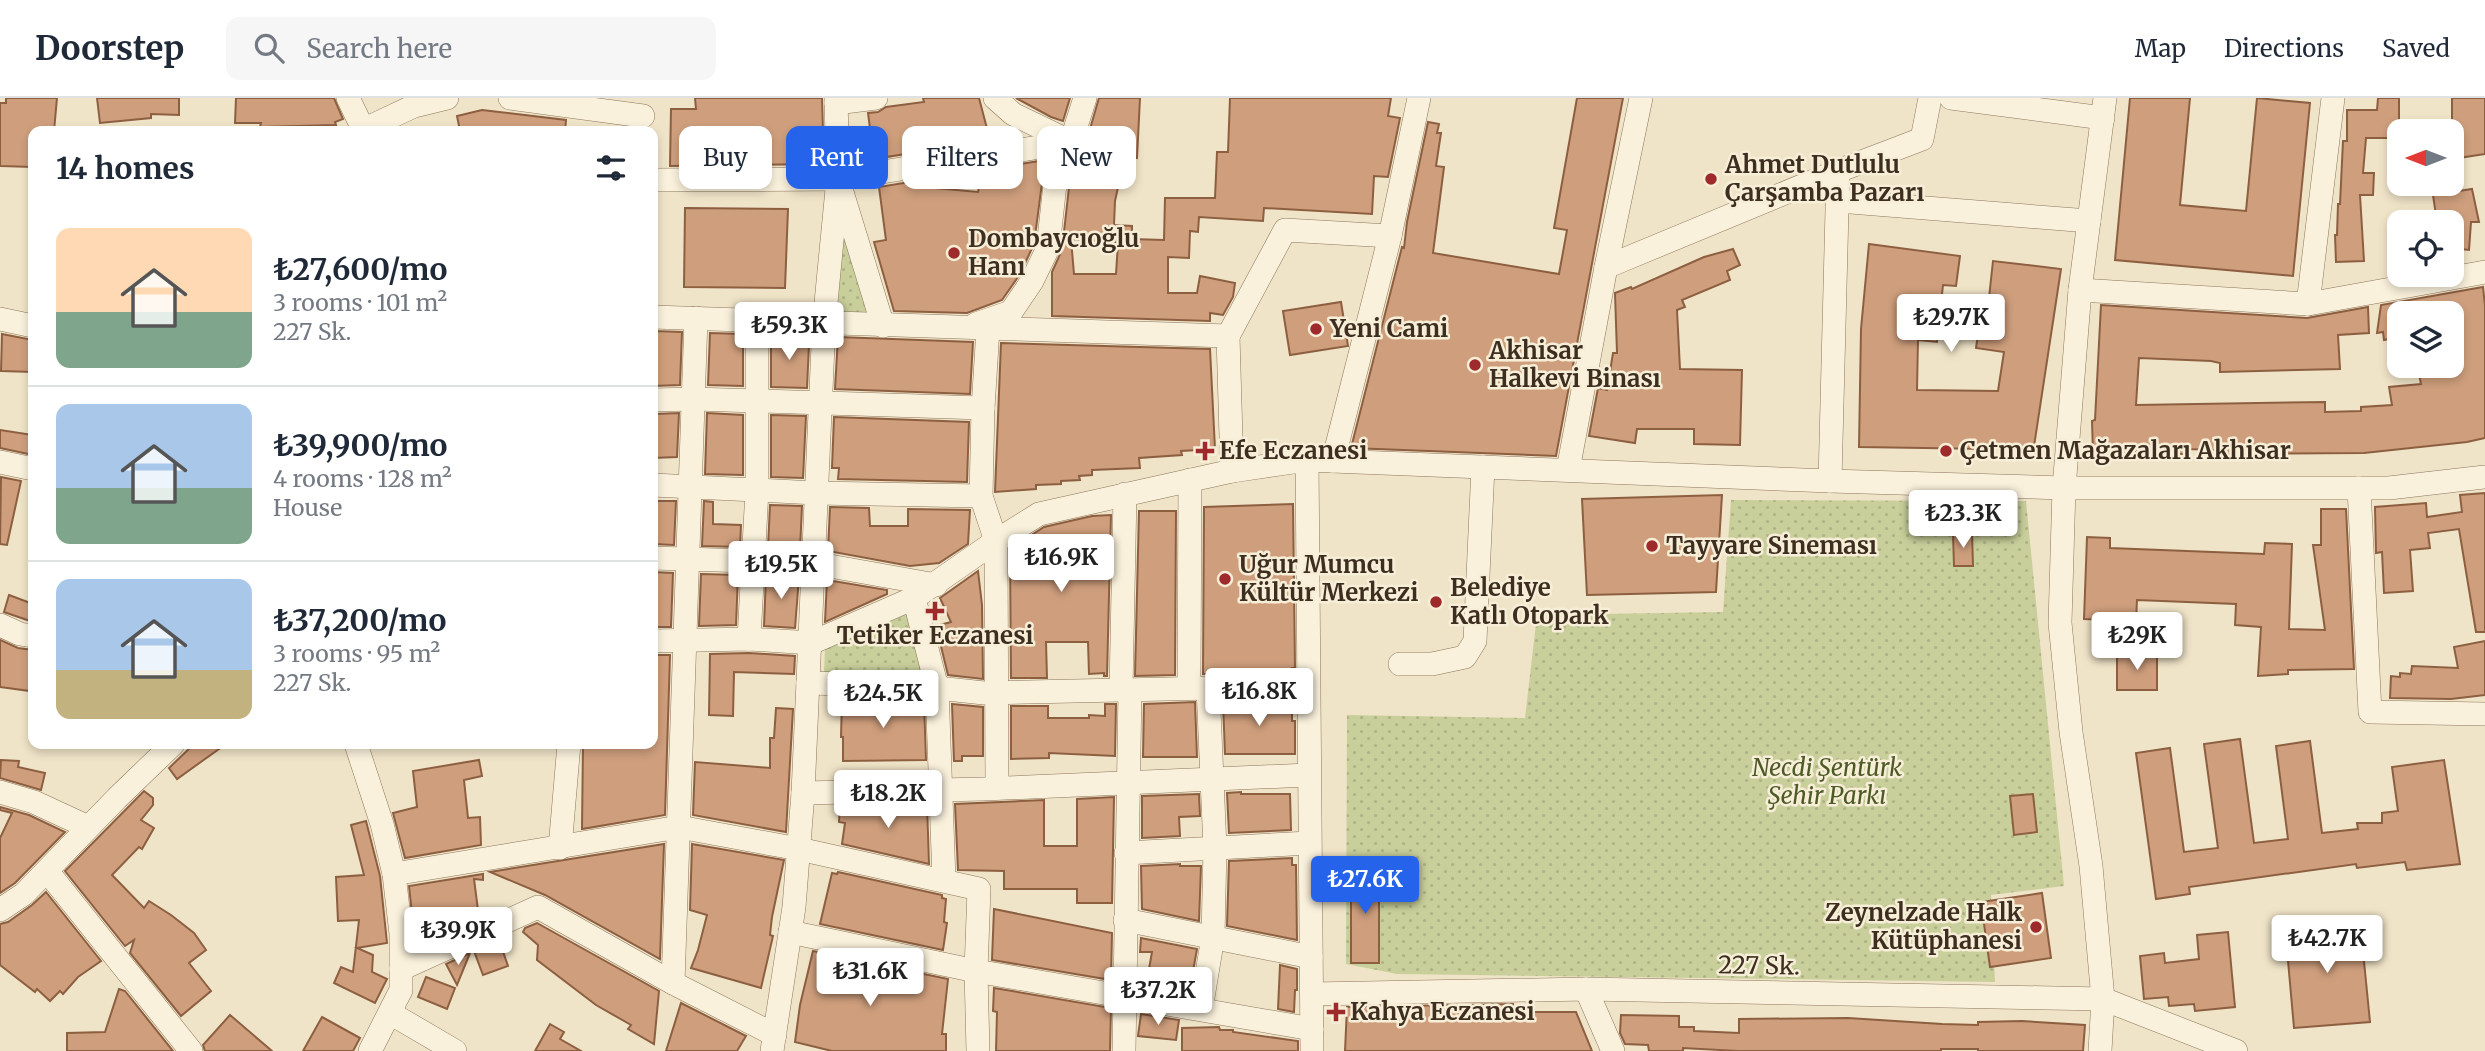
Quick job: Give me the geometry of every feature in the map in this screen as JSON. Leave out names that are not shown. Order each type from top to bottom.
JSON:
[{"type":"street","points":[[348,98],[362,126]]},
{"type":"street","points":[[374,126],[415,106],[447,98]]},
{"type":"street","points":[[510,98],[643,115]]},
{"type":"street","points":[[837,126],[836,101],[876,98]]},
{"type":"street","points":[[995,98],[1013,114],[1038,126]]},
{"type":"street","points":[[1076,126],[1085,98]]},
{"type":"street","points":[[1333,461],[1390,236],[1419,98]]},
{"type":"street","points":[[1568,470],[1641,98]]},
{"type":"street","points":[[1606,267],[1922,139],[1930,98]]},
{"type":"street","points":[[1951,98],[2104,108],[2080,289],[2064,488],[2060,623],[2071,732],[2091,866],[2103,999],[2100,1051]]},
{"type":"street","points":[[2308,304],[2333,98]]},
{"type":"street","points":[[888,171],[1037,147]]},
{"type":"street","points":[[1830,481],[1838,172]]},
{"type":"street","points":[[658,180],[786,179]]},
{"type":"street","points":[[401,969],[538,907],[673,983],[774,1047],[799,849],[811,643],[824,323],[837,189]]},
{"type":"street","points":[[841,189],[883,326]]},
{"type":"street","points":[[977,328],[1011,312],[1032,281],[1048,248],[1054,189]]},
{"type":"street","points":[[1838,201],[2089,221]]},
{"type":"street","points":[[1232,471],[1228,336],[1284,230],[1390,236]]},
{"type":"street","points":[[2080,289],[2308,304],[2485,272]]},
{"type":"street","points":[[658,317],[1228,336]]},
{"type":"street","points":[[673,983],[687,642],[689,486],[695,399],[696,318]]},
{"type":"street","points":[[0,319],[28,325]]},
{"type":"street","points":[[749,639],[757,490],[757,320]]},
{"type":"street","points":[[977,328],[983,408],[981,496],[996,541],[995,693],[998,788]]},
{"type":"street","points":[[658,400],[983,408]]},
{"type":"street","points":[[790,932],[976,971],[1200,1009],[1312,1040],[1307,460]]},
{"type":"street","points":[[658,641],[749,639],[811,643],[914,598],[1039,514],[1232,471],[1307,460],[2064,488],[2389,488],[2485,477]]},
{"type":"street","points":[[0,462],[28,468]]},
{"type":"street","points":[[1400,664],[1432,664],[1465,657],[1475,641],[1483,467]]},
{"type":"street","points":[[1189,480],[1199,683],[1212,779],[1215,848],[1213,937],[1200,1009]]},
{"type":"street","points":[[658,485],[816,493],[981,496]]},
{"type":"street","points":[[2359,488],[2370,712],[2485,714]]},
{"type":"street","points":[[1124,1051],[1128,782],[1125,494]]},
{"type":"street","points":[[658,558],[813,563],[936,585]]},
{"type":"street","points":[[914,598],[937,688],[944,880]]},
{"type":"street","points":[[0,625],[28,635]]},
{"type":"street","points":[[808,682],[995,693],[1125,690],[1199,683],[1307,686]]},
{"type":"street","points":[[0,910],[24,894],[167,749]]},
{"type":"street","points":[[358,749],[382,824],[394,874],[401,934],[401,990],[370,1051]]},
{"type":"street","points":[[560,848],[569,749]]},
{"type":"street","points":[[803,793],[1308,775]]},
{"type":"street","points":[[0,792],[34,802],[88,827]]},
{"type":"street","points":[[394,874],[679,827],[799,849],[979,890],[976,971],[978,1051]]},
{"type":"street","points":[[1126,853],[1309,843]]},
{"type":"street","points":[[47,871],[191,1051]]},
{"type":"street","points":[[1125,919],[1311,957]]},
{"type":"street","points":[[1586,989],[1613,1051]]},
{"type":"street","name":"227 Sk.","points":[[1312,994],[1586,989],[2103,999],[2236,1051]]},
{"type":"street","points":[[390,1013],[455,1051]]},
{"type":"green space","points":[[840,222],[875,314],[834,313]]},
{"type":"green space","name":"Necdi Şentürk Şehir Parkı","points":[[1731,500],[2026,501],[2064,886],[1991,895],[1995,982],[1397,974],[1346,964],[1347,715],[1525,718],[1537,615],[1723,612]]},
{"type":"green space","points":[[911,609],[925,672],[824,672],[825,648]]},
{"type":"building","points":[[6,98],[57,98],[54,126],[28,126],[28,167],[0,166],[0,103],[6,103]]},
{"type":"building","points":[[97,98],[179,98],[179,115],[151,114],[151,118],[100,123]]},
{"type":"building","points":[[236,98],[334,98],[343,119],[335,122],[336,125],[260,126],[261,123],[235,123]]},
{"type":"building","points":[[695,98],[822,98],[823,126],[786,126],[786,164],[772,165],[772,126],[679,126],[679,166],[670,166],[671,109],[696,109]]},
{"type":"building","points":[[923,98],[979,98],[986,126],[902,126],[902,155],[888,157],[888,126],[870,126],[868,113],[878,112],[886,107],[924,102]]},
{"type":"building","points":[[1016,98],[1070,98],[1063,121]]},
{"type":"building","points":[[1099,98],[1140,98],[1137,158],[1136,126],[1091,126]]},
{"type":"building","points":[[1230,98],[1391,98],[1388,116],[1400,118],[1388,177],[1374,176],[1372,214],[1264,208],[1263,221],[1199,217],[1198,232],[1190,231],[1189,258],[1168,257],[1168,293],[1197,293],[1200,276],[1235,283],[1233,297],[1223,315],[1210,313],[1210,321],[1052,316],[1052,272],[1062,250],[1069,189],[1118,189],[1114,225],[1132,226],[1132,239],[1164,240],[1165,198],[1215,198],[1217,152],[1228,152]],"holes":[[[1071,239],[1118,243],[1116,274],[1074,274]]]},
{"type":"building","name":"Akhisar Halkevi Binası","points":[[1577,98],[1623,98],[1556,456],[1351,448],[1402,247],[1404,248],[1428,122],[1439,124],[1437,133],[1441,133],[1436,166],[1444,167],[1433,253],[1559,274],[1567,230],[1554,228]]},
{"type":"building","points":[[2130,98],[2190,98],[2180,205],[2246,211],[2257,98],[2310,103],[2293,276],[2115,260]]},
{"type":"building","points":[[2378,98],[2399,98],[2399,119],[2387,119],[2387,138],[2366,138],[2363,173],[2374,173],[2373,195],[2360,195],[2364,261],[2336,262],[2335,235],[2340,204],[2343,141],[2347,141],[2347,110],[2377,110]]},
{"type":"building","points":[[2452,98],[2485,98],[2485,154],[2464,157],[2464,119],[2452,119]]},
{"type":"building","points":[[482,110],[566,120],[565,126],[459,126],[457,116]]},
{"type":"building","name":"Dombaycıoğlu Hanı","points":[[1037,161],[1037,189],[1041,189],[1034,244],[1020,274],[1002,300],[967,313],[894,311],[874,242],[886,240],[879,189],[888,189],[888,186],[902,183],[902,189],[978,192],[979,189],[1023,189],[1023,164]]},
{"type":"building","points":[[2472,189],[2479,222],[2471,222],[2469,250],[2464,249],[2464,210],[2435,210],[2433,196],[2464,196],[2464,190]]},
{"type":"building","points":[[685,208],[788,209],[785,288],[684,287]]},
{"type":"building","points":[[1869,244],[1960,256],[1956,286],[1943,285],[1937,342],[1918,340],[1917,390],[1998,391],[2004,352],[1976,348],[1982,307],[1988,307],[1993,261],[2061,269],[2033,453],[1989,447],[1859,447],[1861,329]]},
{"type":"building","points":[[1733,249],[1740,265],[1727,271],[1730,280],[1682,300],[1685,307],[1677,310],[1680,369],[1742,370],[1740,445],[1694,444],[1694,429],[1637,429],[1635,443],[1589,436],[1598,388],[1607,390],[1613,353],[1617,353],[1615,293],[1631,287],[1632,289],[1704,257]]},
{"type":"building","points":[[2483,287],[2485,438],[2364,453],[2220,454],[2220,450],[2184,449],[2184,454],[2149,454],[2149,451],[2093,454],[2092,421],[2095,420],[2101,305],[2307,318],[2368,307],[2369,333],[2338,335],[2340,369],[2220,372],[2220,363],[2211,361],[2139,358],[2136,405],[2325,402],[2325,412],[2361,411],[2361,407],[2392,405],[2389,387],[2421,384],[2420,378],[2464,378],[2464,301],[2404,301]]},
{"type":"building","name":"Yeni Cami","points":[[1341,302],[1348,346],[1290,355],[1283,311]]},
{"type":"building","points":[[2387,304],[2387,339],[2384,340],[2383,332],[2377,333],[2381,305]]},
{"type":"building","points":[[658,331],[682,332],[680,385],[658,386]]},
{"type":"building","points":[[710,333],[743,334],[743,386],[708,385]]},
{"type":"building","points":[[2,334],[28,339],[28,372],[1,371]]},
{"type":"building","points":[[771,335],[806,336],[806,344],[809,344],[807,388],[771,387]]},
{"type":"building","points":[[838,337],[973,342],[970,394],[835,389]]},
{"type":"building","points":[[1001,343],[1210,349],[1215,449],[1139,458],[1140,468],[1092,470],[1092,475],[1079,476],[1080,480],[1036,485],[1036,489],[995,492]]},
{"type":"building","points":[[679,413],[677,457],[658,458],[658,414]]},
{"type":"building","points":[[707,413],[743,415],[743,475],[705,474]]},
{"type":"building","points":[[771,415],[806,416],[803,478],[771,477]]},
{"type":"building","points":[[834,417],[969,422],[967,482],[838,479],[839,468],[832,468]]},
{"type":"building","points":[[0,430],[28,434],[28,454],[0,448]]},
{"type":"building","points":[[1,477],[21,481],[7,545],[0,544]]},
{"type":"building","points":[[2485,493],[2485,632],[2476,632],[2459,529],[2428,533],[2430,548],[2410,550],[2413,591],[2384,593],[2382,552],[2376,553],[2375,507],[2426,503],[2427,517],[2462,512],[2460,495]]},
{"type":"building","name":"Tayyare Sineması","points":[[1722,495],[1716,592],[1587,595],[1582,499]]},
{"type":"building","points":[[658,501],[676,501],[674,545],[658,544]]},
{"type":"building","points":[[704,501],[713,502],[713,524],[741,525],[740,547],[702,546]]},
{"type":"building","name":"Uğur Mumcu Kültür Merkezi","points":[[1293,504],[1295,668],[1292,668],[1292,672],[1203,674],[1204,507]]},
{"type":"building","points":[[770,505],[802,506],[800,549],[768,548]]},
{"type":"building","points":[[830,507],[869,508],[870,526],[908,526],[908,509],[970,510],[968,544],[939,563],[910,566],[828,551]]},
{"type":"building","points":[[2321,509],[2346,509],[2354,669],[2288,670],[2288,674],[2258,676],[2261,627],[2235,625],[2236,604],[2137,600],[2136,621],[2084,619],[2087,537],[2110,538],[2110,548],[2264,554],[2265,543],[2292,544],[2289,629],[2325,630],[2313,545],[2321,545]]},
{"type":"building","points":[[1139,511],[1176,511],[1175,675],[1135,676]]},
{"type":"building","points":[[1111,515],[1107,676],[1104,676],[1104,673],[1089,674],[1088,642],[1046,642],[1047,678],[1011,678],[1010,549],[1044,527],[1092,516]]},
{"type":"building","points":[[1972,533],[1973,566],[1954,566],[1953,534]]},
{"type":"building","points":[[978,571],[982,605],[983,679],[948,675],[936,626],[951,622],[940,598]]},
{"type":"building","points":[[658,572],[673,573],[671,627],[658,627]]},
{"type":"building","points":[[701,574],[738,575],[736,625],[699,626]]},
{"type":"building","points":[[766,576],[799,577],[795,628],[764,626]]},
{"type":"building","points":[[827,580],[887,590],[887,594],[825,622]]},
{"type":"building","points":[[9,595],[28,602],[28,620],[4,612]]},
{"type":"building","points":[[0,640],[28,649],[28,691],[0,687]]},
{"type":"building","points":[[2485,641],[2485,695],[2451,699],[2390,698],[2391,676],[2411,674],[2412,666],[2458,668],[2454,647]]},
{"type":"building","points":[[2117,653],[2157,653],[2157,690],[2117,690]]},
{"type":"building","points":[[710,654],[795,656],[794,674],[734,672],[733,716],[709,715]]},
{"type":"building","points":[[658,655],[670,655],[665,815],[582,829],[583,749],[658,749]]},
{"type":"building","points":[[893,699],[894,702],[924,702],[926,760],[843,761],[842,700]]},
{"type":"building","points":[[1292,700],[1295,754],[1225,754],[1223,702]]},
{"type":"building","points":[[1195,702],[1197,757],[1143,757],[1144,704]]},
{"type":"building","points":[[952,704],[983,707],[983,756],[962,756],[962,761],[954,761]]},
{"type":"building","points":[[1105,704],[1116,704],[1115,756],[1049,753],[1049,758],[1011,759],[1011,706],[1048,706],[1048,718],[1089,718],[1089,715],[1105,716]]},
{"type":"building","points":[[776,708],[793,709],[786,832],[693,815],[695,762],[770,768],[770,738],[774,738]]},
{"type":"building","points":[[2240,739],[2254,843],[2288,839],[2276,746],[2310,741],[2322,833],[2358,829],[2357,823],[2382,823],[2382,813],[2398,811],[2392,767],[2444,760],[2460,864],[2407,870],[2405,862],[2357,868],[2356,864],[2189,887],[2190,894],[2156,899],[2136,753],[2170,748],[2184,852],[2218,848],[2204,744]]},
{"type":"building","points":[[189,749],[219,749],[177,779],[169,768]]},
{"type":"building","points":[[1,760],[19,761],[18,767],[45,773],[41,790],[0,778]]},
{"type":"building","points":[[479,760],[482,776],[464,780],[468,818],[480,817],[481,845],[405,858],[393,813],[417,807],[413,771]]},
{"type":"building","points":[[144,791],[153,798],[153,805],[141,820],[154,828],[142,849],[139,847],[112,875],[144,908],[149,901],[171,915],[194,933],[206,950],[189,963],[211,991],[181,1016],[130,953],[134,940],[125,946],[65,871]]},
{"type":"building","points":[[1227,793],[1290,794],[1291,830],[1229,833]]},
{"type":"building","points":[[1199,794],[1200,816],[1179,817],[1180,836],[1142,838],[1142,796]]},
{"type":"building","points":[[2033,794],[2037,832],[2014,835],[2010,796]]},
{"type":"building","points":[[1114,797],[1112,903],[1077,903],[1077,889],[1004,889],[1004,871],[958,870],[955,804],[1044,800],[1044,846],[1077,846],[1077,799]]},
{"type":"building","points":[[927,804],[929,864],[842,844],[845,823],[839,822],[840,806]]},
{"type":"building","points":[[0,807],[29,815],[65,832],[15,883],[0,893],[0,838],[12,813],[0,810]]},
{"type":"building","points":[[366,821],[380,876],[387,943],[357,948],[373,955],[372,972],[387,979],[375,1003],[334,983],[341,967],[353,972],[359,920],[338,921],[336,877],[364,875],[351,825]]},
{"type":"building","points":[[664,844],[660,959],[545,895],[490,872]]},
{"type":"building","points":[[692,844],[784,860],[772,917],[770,935],[773,936],[761,988],[691,968],[707,915],[690,910]]},
{"type":"building","points":[[1292,858],[1292,865],[1296,865],[1297,940],[1227,926],[1229,861]]},
{"type":"building","points":[[1141,866],[1201,866],[1199,921],[1142,909]]},
{"type":"building","points":[[1351,870],[1379,870],[1379,963],[1351,963]]},
{"type":"building","points":[[838,872],[942,895],[942,898],[946,899],[944,922],[947,923],[943,950],[820,924],[832,873]]},
{"type":"building","points":[[483,874],[483,880],[474,879],[479,918],[434,939],[415,941],[409,886]]},
{"type":"building","points":[[46,892],[101,961],[78,977],[63,994],[60,991],[50,1001],[37,989],[35,992],[0,965],[0,924],[8,922]]},
{"type":"building","points":[[2042,893],[2051,958],[1990,967],[1981,902]]},
{"type":"building","points":[[994,909],[1112,933],[1111,980],[992,960]]},
{"type":"building","points":[[2360,921],[2370,1022],[2294,1028],[2285,927]]},
{"type":"building","points":[[537,923],[659,991],[654,1044],[628,1029],[631,1025],[596,1005],[537,960],[538,945],[523,932],[525,928]]},
{"type":"building","points":[[2228,932],[2235,1007],[2195,1011],[2194,1004],[2169,1006],[2168,997],[2144,999],[2140,956],[2164,953],[2165,963],[2199,959],[2197,935]]},
{"type":"building","points":[[1141,938],[1197,949],[1189,993],[1146,986],[1152,952],[1140,952]]},
{"type":"building","points":[[499,940],[508,966],[483,975],[474,951]]},
{"type":"building","points":[[813,951],[948,979],[942,1034],[946,1034],[946,1051],[832,1051],[795,1042],[800,1005]]},
{"type":"building","points":[[470,953],[457,985],[446,964]]},
{"type":"building","points":[[1280,965],[1297,969],[1294,1012],[1278,1009]]},
{"type":"building","points":[[426,977],[455,988],[447,1009],[418,997]]},
{"type":"building","points":[[994,988],[1111,1008],[1110,1051],[996,1051],[997,1012],[993,1011]]},
{"type":"building","points":[[119,989],[125,991],[173,1051],[67,1051],[67,1033],[105,1032]]},
{"type":"building","points":[[681,1003],[746,1036],[737,1051],[666,1051]]},
{"type":"building","points":[[1513,1004],[1513,1012],[1576,1012],[1592,1051],[1345,1051],[1347,1007]]},
{"type":"building","points":[[1141,1014],[1179,1020],[1176,1040],[1138,1036]]},
{"type":"building","points":[[230,1015],[272,1051],[205,1051],[203,1045]]},
{"type":"building","points":[[1621,1015],[1679,1016],[1679,1027],[1694,1027],[1694,1031],[1739,1033],[1739,1019],[1848,1018],[1978,1025],[1978,1022],[2022,1021],[2085,1025],[2083,1051],[1738,1051],[1683,1048],[1683,1051],[1649,1051],[1648,1045],[1625,1044],[1620,1033]]},
{"type":"building","points":[[322,1017],[360,1038],[353,1051],[303,1051]]},
{"type":"building","points":[[550,1024],[564,1032],[560,1039],[581,1051],[535,1051]]},
{"type":"building","points":[[1219,1027],[1220,1030],[1298,1041],[1298,1051],[1182,1051],[1182,1028]]},
{"type":"place","name":"Ahmet Dutlulu Çarşamba Pazarı","points":[[1711,179]]},
{"type":"place","name":"Dombaycıoğlu Hanı","points":[[954,253]]},
{"type":"place","name":"Yeni Cami","points":[[1316,329]]},
{"type":"place","name":"Akhisar Halkevi Binası","points":[[1475,365]]},
{"type":"place","name":"Efe Eczanesi","points":[[1205,451]]},
{"type":"place","name":"Çetmen Mağazaları Akhisar","points":[[1946,451]]},
{"type":"place","name":"Tayyare Sineması","points":[[1652,546]]},
{"type":"place","name":"Uğur Mumcu Kültür Merkezi","points":[[1225,579]]},
{"type":"place","name":"Belediye Katlı Otopark","points":[[1436,602]]},
{"type":"place","name":"Tetiker Eczanesi","points":[[935,611]]},
{"type":"place","name":"Zeynelzade Halk Kütüphanesi","points":[[2036,927]]},
{"type":"place","name":"Kahya Eczanesi","points":[[1336,1012]]}]
